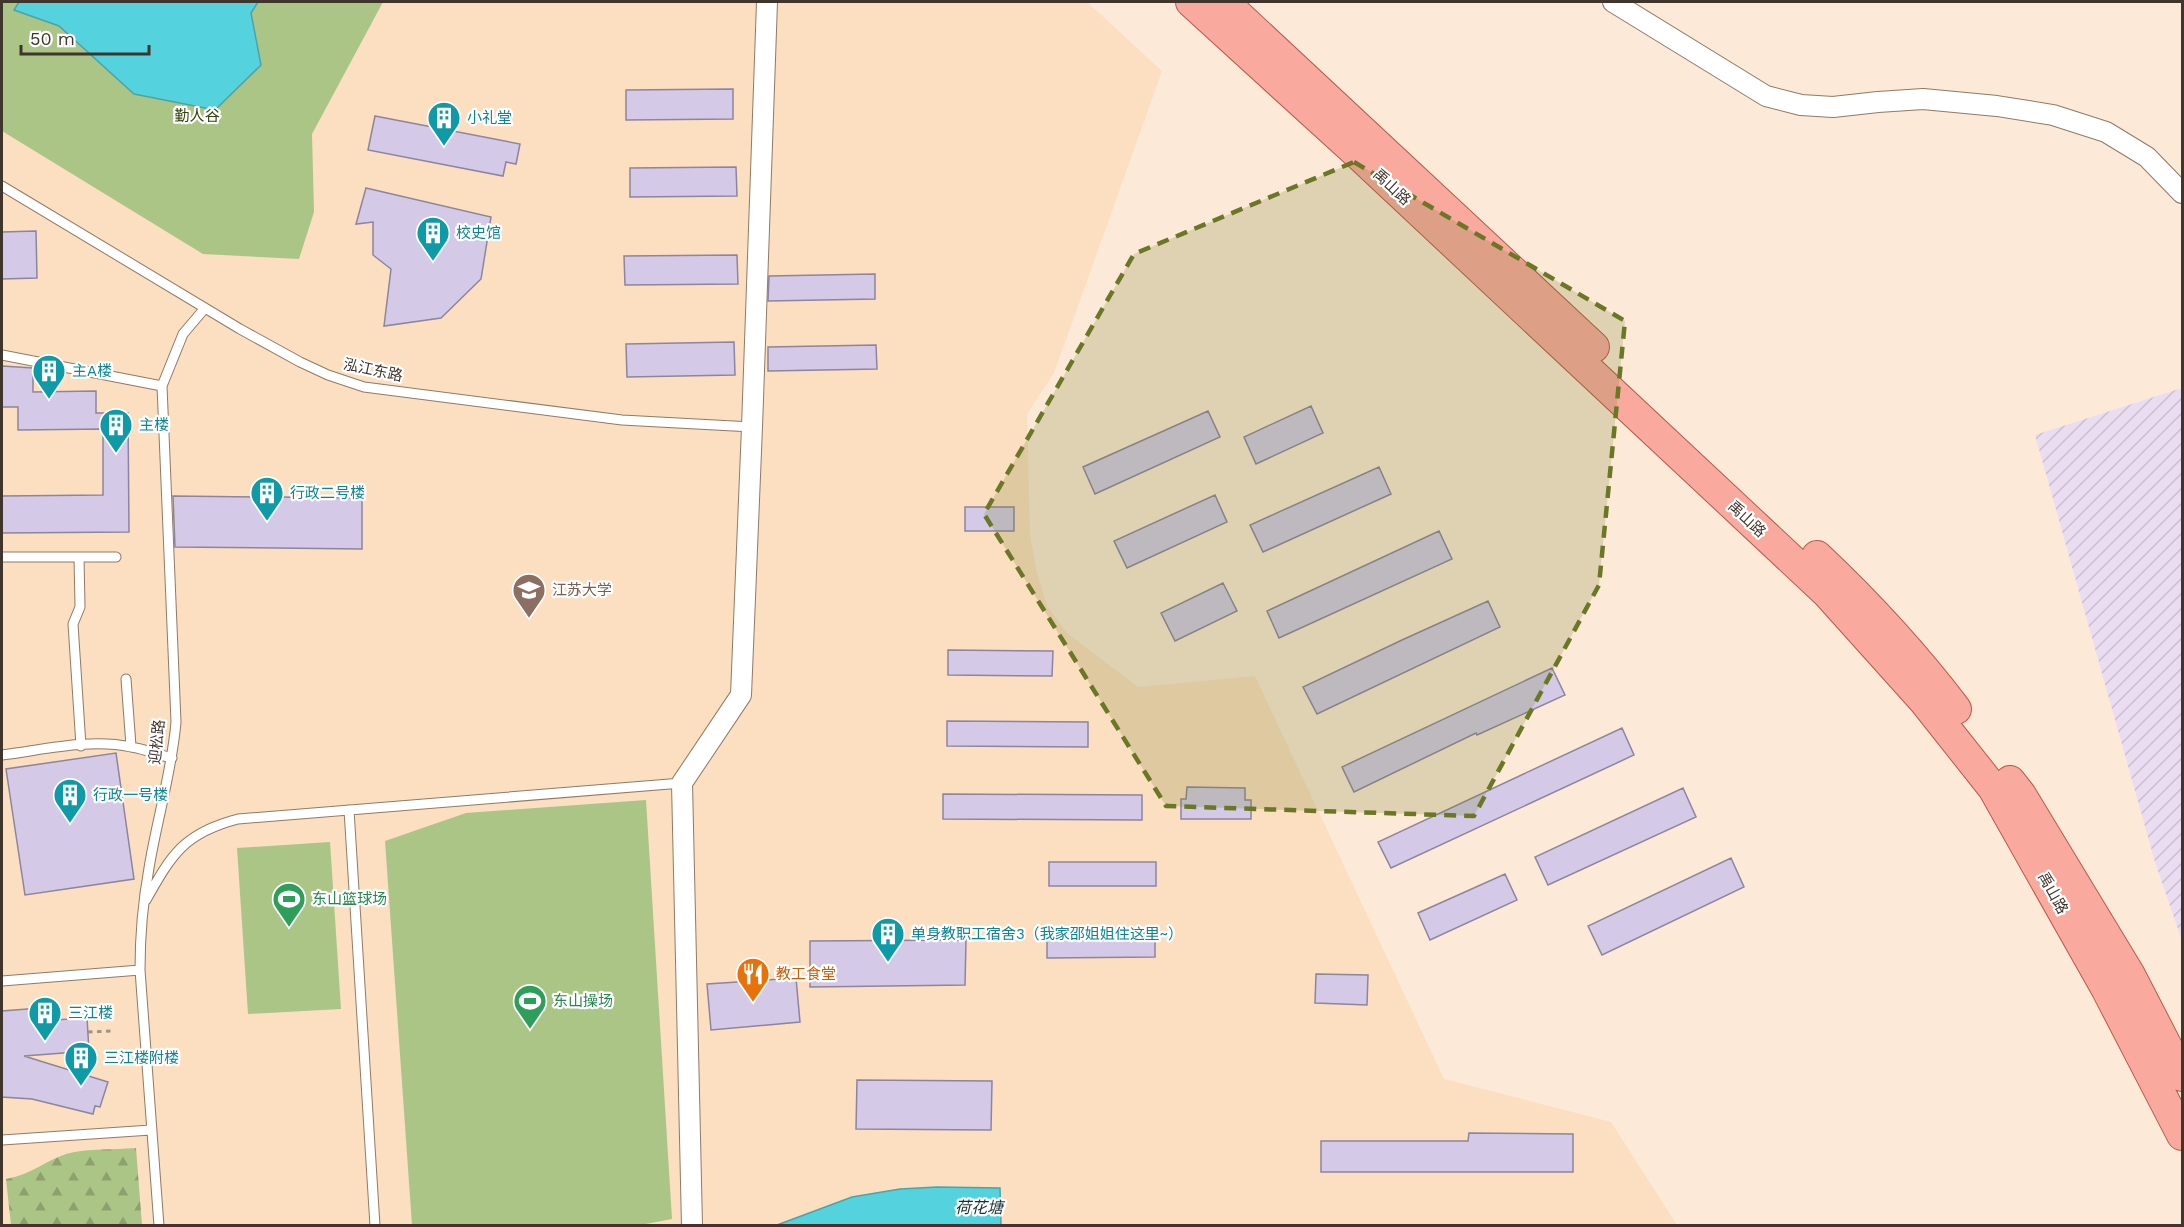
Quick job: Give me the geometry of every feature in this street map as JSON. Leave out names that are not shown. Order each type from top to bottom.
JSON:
[{"type":"main road","name":"禹山路","points":[[1191,2],[1360,156],[1827,593],[1924,700],[1994,788],[2108,990],[2175,1074]]},
{"type":"main road","name":"禹山路","points":[[1224,2],[1857,593],[1935,682],[2021,795],[2130,975],[2175,1074],[2182,1135]]},
{"type":"street","points":[[692,1226],[682,783],[741,695],[767,2]]},
{"type":"street","points":[[1613,2],[1766,96],[1801,105],[1833,107],[1923,99],[1997,106],[2054,115],[2106,132],[2147,157],[2182,193]]},
{"type":"lane","name":"泓江东路","points":[[2,186],[205,308],[300,362],[328,375],[364,387],[622,420],[752,427]]},
{"type":"lane","name":"迎松路","points":[[159,1226],[140,970],[143,905],[172,758],[176,722],[162,386],[183,334],[205,308]]},
{"type":"lane","points":[[2,355],[162,386]]},
{"type":"lane","points":[[2,557],[116,557]]},
{"type":"lane","points":[[79,557],[80,607],[73,624],[81,746]]},
{"type":"lane","points":[[126,679],[131,746]]},
{"type":"lane","points":[[2,755],[107,744],[131,746],[172,758]]},
{"type":"lane","points":[[143,905],[162,872],[193,836],[213,825],[238,819],[682,783]]},
{"type":"lane","points":[[349,810],[375,1226]]},
{"type":"lane","points":[[2,981],[140,970]]},
{"type":"lane","points":[[2,1140],[151,1130]]},
{"type":"path","points":[[88,1032],[112,1031]]},
{"type":"highlighted area","points":[[1354,162],[1625,321],[1599,585],[1474,816],[1166,806],[984,514],[1134,254]]},
{"type":"shaded area","name":"江苏大学","points":[[2,2],[1087,2],[1162,71],[1054,373],[1027,414],[1030,535],[1036,569],[1047,606],[1067,633],[1138,687],[1255,676],[1444,1079],[1611,1122],[1677,1225],[2,1226]]},
{"type":"shaded area","points":[[2182,388],[2182,941],[2155,862],[2035,435]]},
{"type":"green space","name":"勤人谷","points":[[2,2],[383,2],[312,134],[314,212],[299,259],[203,254],[2,131]]},
{"type":"green space","name":"东山操场","points":[[646,800],[672,1219],[635,1226],[412,1225],[385,841],[466,813]]},
{"type":"green space","name":"东山篮球场","points":[[330,842],[341,1009],[248,1014],[237,848]]},
{"type":"green space","points":[[136,1148],[142,1225],[11,1225],[6,1179],[74,1152]]},
{"type":"water","points":[[19,2],[258,2],[251,13],[261,65],[215,110],[134,94],[59,26],[14,10]]},
{"type":"water","name":"荷花塘","points":[[1000,1188],[1001,1225],[777,1225],[852,1197],[900,1189]]},
{"type":"building","points":[[733,89],[733,119],[626,120],[626,90]]},
{"type":"building","name":"小礼堂","points":[[375,116],[520,144],[516,164],[506,162],[503,176],[368,150]]},
{"type":"building","points":[[736,167],[737,196],[630,197],[630,168]]},
{"type":"building","name":"校史馆","points":[[366,188],[491,217],[481,279],[441,318],[384,326],[391,269],[373,255],[373,222],[356,224]]},
{"type":"building","points":[[36,231],[37,278],[2,279],[2,232]]},
{"type":"building","points":[[737,255],[738,284],[625,285],[624,256]]},
{"type":"building","points":[[875,274],[875,299],[768,301],[769,276]]},
{"type":"building","points":[[734,342],[735,375],[627,377],[626,344]]},
{"type":"building","points":[[876,345],[877,369],[768,371],[768,347]]},
{"type":"building","name":"主楼","points":[[2,366],[33,368],[33,392],[96,391],[96,413],[128,413],[129,532],[2,533],[2,496],[103,495],[103,429],[18,430],[18,407],[2,407]]},
{"type":"building","points":[[1311,406],[1323,433],[1256,464],[1244,437]]},
{"type":"building","points":[[1208,411],[1220,437],[1095,494],[1083,467]]},
{"type":"building","points":[[1379,467],[1391,494],[1263,552],[1250,525]]},
{"type":"building","points":[[1215,495],[1227,522],[1127,568],[1114,541]]},
{"type":"building","name":"行政二号楼","points":[[173,496],[362,498],[362,549],[175,547]]},
{"type":"building","points":[[965,507],[1014,507],[1014,531],[965,531]]},
{"type":"building","points":[[1439,531],[1452,559],[1279,638],[1267,611]]},
{"type":"building","points":[[1223,583],[1237,611],[1175,641],[1161,613]]},
{"type":"building","points":[[1488,601],[1500,627],[1317,714],[1303,687]]},
{"type":"building","points":[[948,650],[1053,651],[1052,676],[948,675]]},
{"type":"building","points":[[1552,668],[1565,695],[1477,735],[1476,733],[1354,792],[1342,767]]},
{"type":"building","points":[[947,721],[1088,722],[1088,747],[947,746]]},
{"type":"building","points":[[1622,728],[1634,755],[1391,868],[1378,842]]},
{"type":"building","name":"行政一号楼","points":[[116,753],[134,879],[25,895],[6,769]]},
{"type":"building","points":[[1187,787],[1245,788],[1245,800],[1251,800],[1251,819],[1181,819],[1181,799],[1186,799]]},
{"type":"building","points":[[1683,788],[1696,817],[1548,885],[1535,857]]},
{"type":"building","points":[[943,794],[1142,795],[1142,820],[943,819]]},
{"type":"building","points":[[1731,858],[1744,887],[1602,955],[1588,926]]},
{"type":"building","points":[[1049,862],[1156,862],[1156,886],[1049,886]]},
{"type":"building","points":[[1505,874],[1517,900],[1430,940],[1418,913]]},
{"type":"building","points":[[1155,933],[1155,957],[1047,958],[1047,934]]},
{"type":"building","name":"单身教职工宿舍3（我家邵姐姐住这里~）","points":[[966,940],[965,985],[810,987],[810,941]]},
{"type":"building","points":[[1316,974],[1368,975],[1367,1005],[1315,1003]]},
{"type":"building","name":"教工食堂","points":[[796,978],[800,1022],[711,1030],[707,984]]},
{"type":"building","points":[[53,1007],[54,1020],[87,1018],[89,1051],[24,1056],[108,1082],[100,1107],[95,1106],[93,1114],[32,1099],[2,1097],[2,1011]]},
{"type":"building","points":[[857,1080],[992,1081],[991,1130],[856,1129]]},
{"type":"building","points":[[1469,1133],[1573,1134],[1573,1172],[1321,1172],[1321,1141],[1468,1141]]},
{"type":"place","name":"小礼堂","points":[[444,147]]},
{"type":"place","name":"校史馆","points":[[433,262]]},
{"type":"place","name":"主A楼","points":[[49,400]]},
{"type":"place","name":"主楼","points":[[116,454]]},
{"type":"place","name":"行政二号楼","points":[[267,522]]},
{"type":"place","name":"江苏大学","points":[[529,619]]},
{"type":"place","name":"行政一号楼","points":[[70,824]]},
{"type":"place","name":"东山篮球场","points":[[289,928]]},
{"type":"place","name":"单身教职工宿舍3（我家邵姐姐住这里~）","points":[[888,963]]},
{"type":"place","name":"教工食堂","points":[[753,1003]]},
{"type":"place","name":"东山操场","points":[[530,1030]]},
{"type":"place","name":"三江楼","points":[[45,1042]]},
{"type":"place","name":"三江楼附楼","points":[[81,1087]]}]
